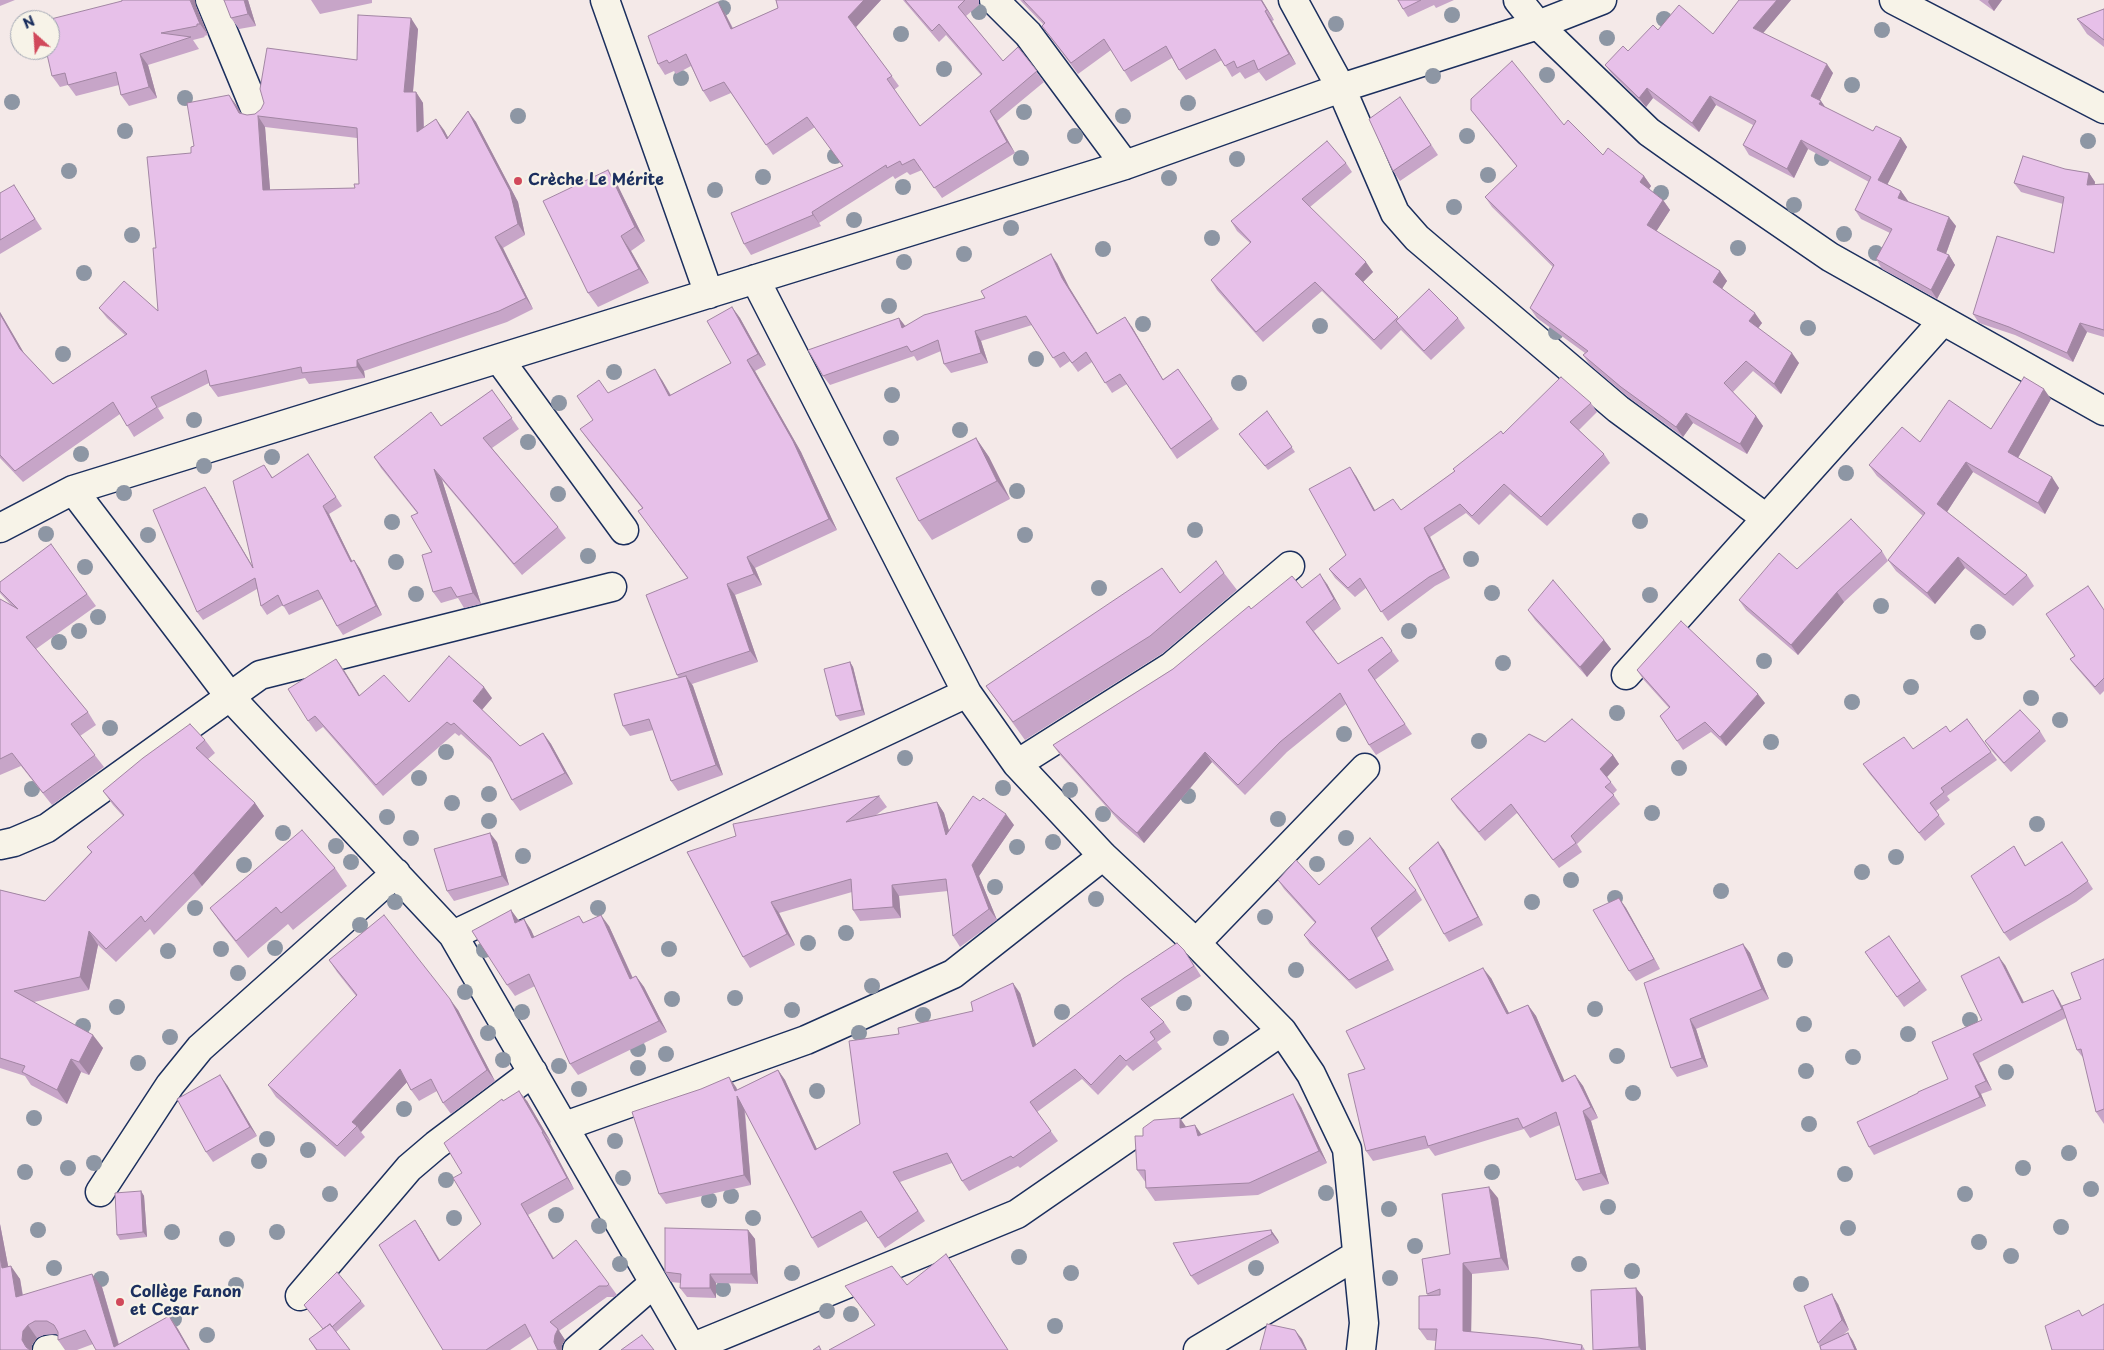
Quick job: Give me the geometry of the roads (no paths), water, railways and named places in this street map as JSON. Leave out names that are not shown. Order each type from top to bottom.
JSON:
[{"type":"street","points":[[210,0],[256,111]]},
{"type":"street","points":[[605,0],[709,294]]},
{"type":"street","points":[[994,0],[1028,34],[1125,165]]},
{"type":"street","points":[[1293,0],[1341,88],[1395,213],[1417,238],[1618,409],[1766,518]]},
{"type":"street","points":[[1518,0],[1538,25],[1650,132],[1830,257],[2104,411]]},
{"type":"street","points":[[0,528],[73,490],[1125,165],[1341,88],[1538,25],[1602,0]]},
{"type":"street","points":[[1894,0],[2104,110]]},
{"type":"street","points":[[755,279],[967,693],[1017,764],[1103,856],[1196,943],[1282,1031],[1311,1074],[1347,1149],[1364,1323],[1361,1350]]},
{"type":"street","points":[[1626,675],[1943,321]]},
{"type":"street","points":[[499,359],[624,530]]},
{"type":"street","points":[[73,490],[231,698],[454,934],[692,1349],[1017,1214],[1282,1031]]},
{"type":"street","points":[[1017,764],[1172,666],[1290,566]]},
{"type":"street","points":[[0,845],[14,842],[47,828],[231,698],[260,675],[612,587]]},
{"type":"street","points":[[454,934],[967,693]]},
{"type":"street","points":[[1196,943],[1365,768]]},
{"type":"street","points":[[565,1126],[806,1040],[953,974],[1103,856]]},
{"type":"street","points":[[100,1192],[170,1085],[200,1048],[396,873]]},
{"type":"street","points":[[300,1296],[409,1168],[436,1145],[533,1072]]},
{"type":"street","points":[[1198,1350],[1357,1255]]},
{"type":"street","points":[[577,1350],[654,1283]]},
{"type":"place","name":"Crèche Le Mérite","points":[[518,181]]},
{"type":"place","name":"Collège Fanon et Cesar","points":[[120,1302]]}]
